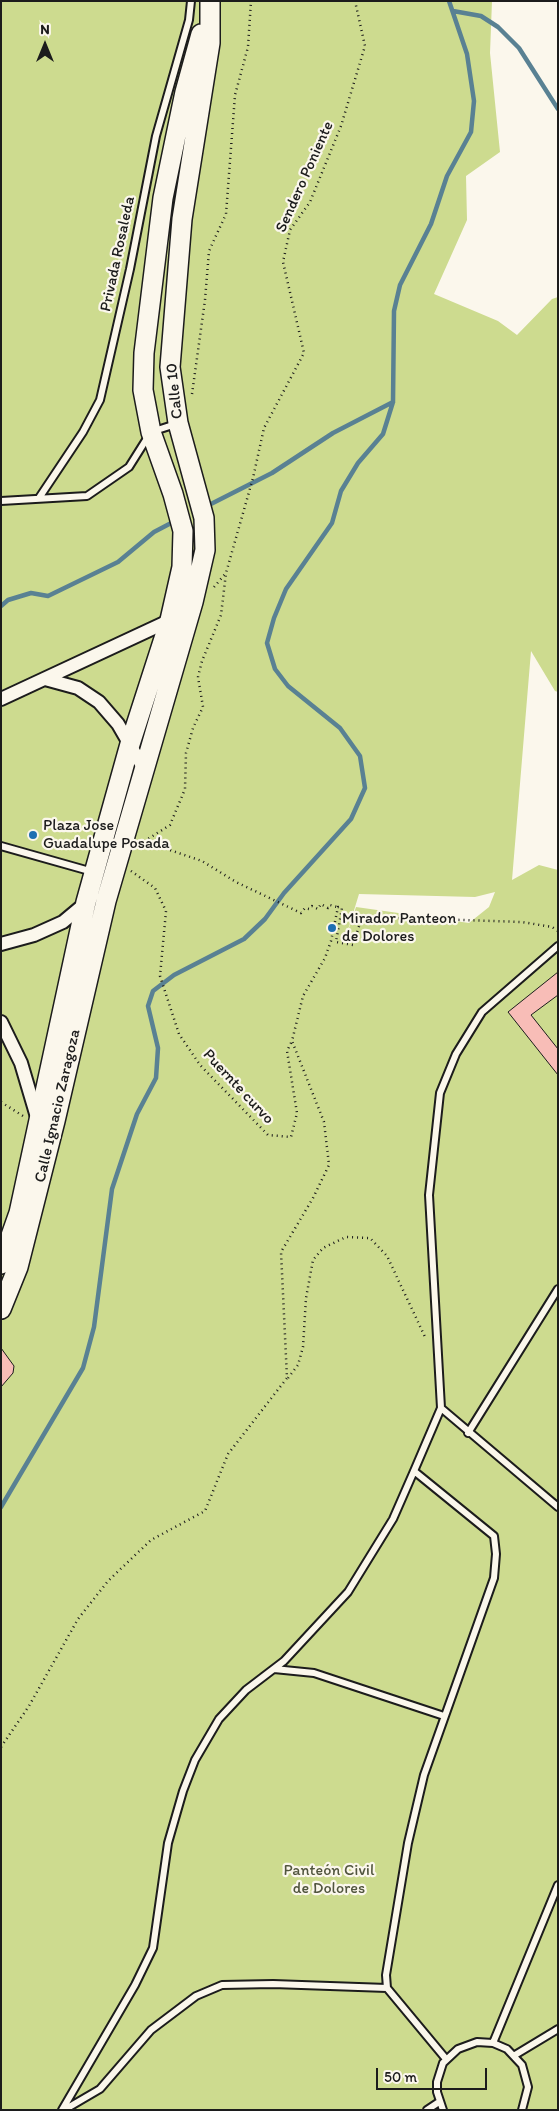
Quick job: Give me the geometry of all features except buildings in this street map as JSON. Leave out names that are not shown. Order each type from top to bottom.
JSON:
[{"type":"street","name":"Calle 10","points":[[144,769],[192,606],[205,550],[202,509],[178,423],[170,366],[182,219],[210,43],[210,2]]},
{"type":"street","name":"Calle 10","points":[[130,744],[170,620],[182,567],[182,523],[151,432],[143,390],[144,353],[163,198],[186,92],[210,2]]},
{"type":"street","points":[[1,699],[170,620],[192,606]]},
{"type":"street","points":[[45,679],[65,683],[89,693],[109,713],[144,769]]},
{"type":"street","name":"Calle Ignacio Zaragoza","points":[[1,1264],[19,1213],[86,902],[130,744]]},
{"type":"street","name":"Calle Ignacio Zaragoza","points":[[1,1309],[20,1258],[55,1121],[106,901],[117,862],[132,840],[144,769]]},
{"type":"street","points":[[1,944],[34,935],[63,922],[86,902],[106,901]]},
{"type":"street","name":"Calle Ignacio Zaragoza","points":[[1,1022],[21,1063],[39,1124]]},
{"type":"lane","name":"Privada Rosaleda","points":[[39,498],[83,432],[100,400],[130,269],[156,136],[190,20],[191,1]]},
{"type":"lane","points":[[1,501],[87,496],[129,467],[151,432],[178,423]]},
{"type":"lane","points":[[1,846],[94,872]]},
{"type":"lane","points":[[63,2110],[135,1985],[153,1948],[168,1843],[183,1791],[195,1760],[219,1719],[246,1690],[284,1661],[348,1592],[393,1520],[441,1408],[429,1195],[440,1094],[456,1054],[482,1012],[558,946]]},
{"type":"lane","points":[[468,1433],[558,1289]]},
{"type":"lane","points":[[441,1408],[468,1433],[558,1507]]},
{"type":"lane","points":[[414,1471],[494,1536],[496,1554],[494,1578],[424,1774],[408,1843],[386,1975],[387,1988],[446,2059]]},
{"type":"lane","points":[[274,1669],[314,1673],[444,1716]]},
{"type":"lane","points":[[493,2043],[558,1885]]},
{"type":"lane","points":[[63,2110],[100,2089],[151,2030],[196,1996],[222,1985],[274,1984],[387,1988]]},
{"type":"lane","points":[[515,2055],[558,2029]]},
{"type":"lane","points":[[443,2110],[439,2102],[437,2082],[446,2059],[467,2044],[477,2042],[493,2043],[515,2055],[522,2065],[527,2081],[523,2110]]},
{"type":"lane","points":[[427,2110],[439,2102]]},
{"type":"path","points":[[190,401],[204,310],[209,251],[226,214],[235,95],[248,47],[251,1]]},
{"type":"path","name":"Sendero Poniente","points":[[192,606],[205,596],[226,573],[250,491],[264,428],[304,354],[283,262],[290,230],[310,202],[341,126],[365,46],[355,1]]},
{"type":"path","points":[[132,840],[170,825],[185,789],[186,753],[192,728],[203,707],[198,677],[202,661],[221,615],[226,573]]},
{"type":"path","points":[[132,840],[158,846],[202,861],[236,882],[301,913],[305,908],[309,910],[312,906],[318,909],[321,904],[328,908],[330,905],[342,908],[336,942],[353,945],[360,920],[370,919],[404,918],[522,922],[552,927],[558,930]]},
{"type":"path","name":"Puernte curvo","points":[[117,862],[155,888],[166,911],[160,976],[179,1034],[200,1065],[268,1135],[291,1137],[297,1113],[287,1050],[292,1041]]},
{"type":"path","points":[[287,1378],[281,1252],[313,1198],[329,1164],[329,1147],[324,1122],[292,1041],[303,996],[331,941],[338,907]]},
{"type":"path","points":[[1,1102],[39,1124]]},
{"type":"path","points":[[1,1747],[29,1706],[78,1619],[108,1581],[151,1540],[205,1511],[228,1454],[298,1365],[302,1347],[306,1298],[313,1260],[323,1248],[346,1237],[370,1238],[387,1256],[438,1360]]},
{"type":"green space","name":"Panteón Civil de Dolores","points":[[1,1],[492,1],[490,53],[500,152],[466,176],[467,220],[434,294],[498,321],[517,335],[552,299],[558,297],[558,692],[555,691],[531,651],[512,880],[539,865],[558,870],[558,2110],[1,2110]],"holes":[[[495,892],[489,907],[469,923],[356,907],[344,943],[359,894],[475,897]]]},
{"type":"waterway","points":[[1,1507],[83,1368],[94,1327],[112,1189],[137,1114],[156,1078],[158,1048],[148,1006],[153,991],[174,975],[244,939],[265,919],[284,893],[351,819],[365,788],[360,756],[340,728],[288,686],[275,669],[267,643],[274,618],[286,589],[332,523],[341,491],[358,463],[383,434],[393,402],[394,311],[400,285],[431,224],[447,176],[471,132],[474,101],[467,54],[449,1]]},
{"type":"waterway","points":[[453,11],[481,16],[498,27],[519,48],[558,109]]},
{"type":"waterway","points":[[207,506],[272,473],[333,433],[393,402]]},
{"type":"waterway","points":[[1,606],[8,600],[31,593],[48,596],[118,562],[154,532],[175,521]]},
{"type":"place","name":"Plaza Jose Guadalupe Posada","points":[[33,835]]},
{"type":"place","name":"Mirador Panteon de Dolores","points":[[332,928]]}]
